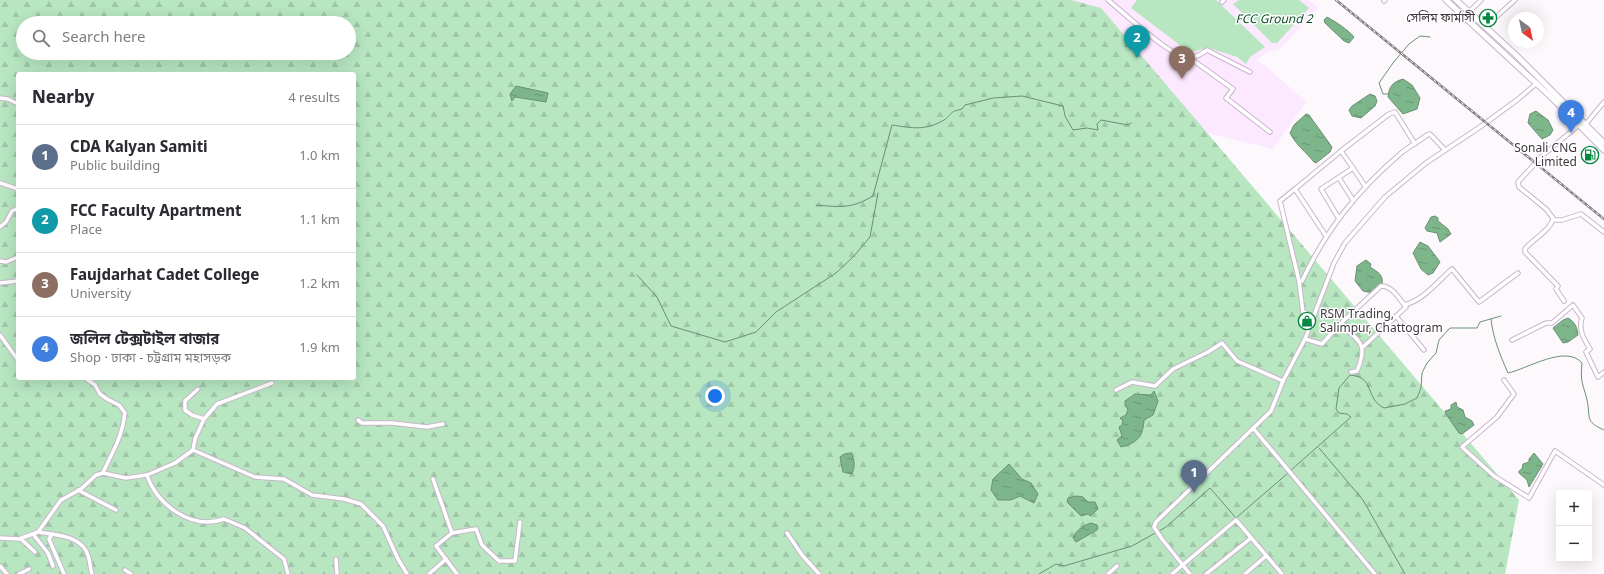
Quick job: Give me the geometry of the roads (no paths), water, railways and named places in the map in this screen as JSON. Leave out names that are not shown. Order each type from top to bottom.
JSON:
[{"type":"highway","points":[[1446,0],[1537,83],[1604,150]]},
{"type":"highway","points":[[1456,0],[1604,143]]},
{"type":"street","points":[[1108,0],[1171,50],[1194,61],[1233,88],[1226,98],[1270,132]]},
{"type":"street","points":[[1469,12],[1481,0]]},
{"type":"street","points":[[1485,27],[1515,0]]},
{"type":"street","points":[[1184,57],[1199,56],[1207,50],[1250,72]]},
{"type":"street","points":[[1190,574],[1162,540],[1154,527],[1156,522],[1271,411],[1283,381],[1305,340],[1334,263],[1345,243],[1385,197],[1426,163],[1517,100],[1537,83]]},
{"type":"street","points":[[0,98],[8,99],[16,103]]},
{"type":"street","points":[[1585,125],[1604,102]]},
{"type":"street","points":[[1314,316],[1303,312],[1299,280],[1280,201],[1381,120],[1395,112],[1415,144]]},
{"type":"street","points":[[1553,220],[1551,214],[1546,209],[1518,187],[1518,182],[1542,156],[1579,125]]},
{"type":"street","points":[[1299,280],[1302,281],[1313,257],[1338,217],[1365,186],[1400,154],[1430,134],[1445,150]]},
{"type":"street","points":[[1341,151],[1365,186]]},
{"type":"street","points":[[1338,217],[1321,189],[1353,168]]},
{"type":"street","points":[[1339,178],[1353,200]]},
{"type":"street","points":[[0,183],[16,188]]},
{"type":"street","points":[[1295,189],[1326,236]]},
{"type":"street","points":[[0,228],[6,222],[12,211],[16,209]]},
{"type":"street","points":[[1553,220],[1562,220],[1581,214],[1604,232]]},
{"type":"street","points":[[1553,220],[1548,228],[1527,246],[1525,252],[1558,286],[1556,289],[1564,301]]},
{"type":"street","points":[[0,262],[6,262],[16,258]]},
{"type":"street","points":[[1404,305],[1410,303],[1427,292],[1452,269],[1479,302],[1518,273]]},
{"type":"street","points":[[0,283],[16,281]]},
{"type":"street","points":[[1305,340],[1322,344],[1340,324],[1381,286],[1394,291],[1406,307],[1363,346],[1357,370],[1352,372]]},
{"type":"street","points":[[1512,340],[1546,323],[1552,322],[1573,304],[1582,318],[1582,335],[1590,349],[1586,352],[1598,377],[1604,372]]},
{"type":"street","points":[[1396,316],[1424,350]]},
{"type":"street","points":[[1340,324],[1361,341],[1363,346]]},
{"type":"street","points":[[0,335],[16,357]]},
{"type":"street","points":[[1116,390],[1132,382],[1155,386],[1173,369],[1208,352],[1222,343],[1237,361],[1283,381]]},
{"type":"street","points":[[88,380],[100,394],[120,405],[125,413],[119,440],[112,451],[104,473]]},
{"type":"street","points":[[1504,380],[1514,394],[1497,418],[1462,447],[1494,476],[1529,498],[1555,451],[1604,485]]},
{"type":"street","points":[[38,532],[61,500],[78,490],[96,475],[104,473],[126,478],[147,475],[175,464],[193,450],[195,439],[204,419],[217,404],[272,382]]},
{"type":"street","points":[[198,389],[185,402],[185,410],[204,419]]},
{"type":"street","points":[[358,420],[362,423],[392,423],[427,427],[443,424]]},
{"type":"street","points":[[1253,428],[1375,574]]},
{"type":"street","points":[[193,450],[255,477],[284,479],[312,495],[344,499],[361,504],[383,526],[398,560],[407,574]]},
{"type":"street","points":[[147,475],[153,491],[174,511],[196,521],[217,522],[224,519],[239,524],[263,541],[284,559],[288,574]]},
{"type":"street","points":[[433,479],[452,533]]},
{"type":"street","points":[[78,490],[116,510]]},
{"type":"street","points":[[1172,574],[1236,520],[1282,574]]},
{"type":"street","points":[[457,574],[436,546],[452,533],[476,529],[482,545],[499,561],[515,561],[520,522]]},
{"type":"street","points":[[0,538],[21,538],[38,532],[67,537],[79,543],[88,554],[92,574]]},
{"type":"street","points":[[787,532],[802,555],[819,574]]},
{"type":"street","points":[[32,534],[48,553],[53,566]]},
{"type":"street","points":[[52,534],[49,539],[64,574]]},
{"type":"street","points":[[21,538],[35,552]]},
{"type":"street","points":[[1206,574],[1251,538]]},
{"type":"street","points":[[1245,574],[1266,556]]},
{"type":"street","points":[[336,559],[337,574]]},
{"type":"street","points":[[429,574],[446,559]]},
{"type":"street","points":[[0,566],[7,574]]},
{"type":"street","points":[[1108,574],[1117,566]]},
{"type":"street","points":[[19,574],[29,569]]},
{"type":"street","points":[[125,570],[130,574]]},
{"type":"water","points":[[1327,17],[1348,31],[1354,37],[1349,43],[1344,41],[1325,23],[1324,20]]},
{"type":"water","points":[[1403,79],[1412,85],[1420,98],[1417,109],[1403,114],[1388,97],[1389,90],[1392,85]]},
{"type":"water","points":[[516,86],[548,93],[546,102],[515,97],[512,101],[510,94]]},
{"type":"water","points":[[1370,94],[1375,96],[1377,101],[1375,106],[1361,118],[1352,116],[1349,110],[1352,106]]},
{"type":"water","points":[[1536,111],[1548,120],[1553,130],[1550,135],[1542,139],[1528,123],[1530,114]]},
{"type":"water","points":[[1306,114],[1309,115],[1332,147],[1330,152],[1316,163],[1298,145],[1290,133],[1294,125]]},
{"type":"water","points":[[1435,216],[1451,234],[1440,242],[1437,233],[1427,231],[1425,228],[1431,217]]},
{"type":"water","points":[[1420,242],[1428,246],[1440,262],[1433,273],[1428,275],[1421,269],[1413,253]]},
{"type":"water","points":[[1366,260],[1371,264],[1370,267],[1378,272],[1382,279],[1382,285],[1372,293],[1363,291],[1355,281],[1357,266]]},
{"type":"water","points":[[1568,318],[1575,325],[1578,335],[1568,342],[1563,343],[1553,328]]},
{"type":"water","points":[[1154,391],[1158,401],[1153,415],[1144,420],[1141,435],[1135,441],[1121,447],[1117,440],[1122,436],[1119,427],[1122,425],[1123,421],[1120,418],[1126,415],[1128,410],[1125,401],[1135,394],[1151,395]]},
{"type":"water","points":[[1456,402],[1457,407],[1463,410],[1465,417],[1472,421],[1474,425],[1462,434],[1459,433],[1445,411],[1451,409],[1451,405]]},
{"type":"water","points":[[851,453],[854,464],[852,474],[843,472],[840,457],[844,454]]},
{"type":"water","points":[[1534,453],[1543,464],[1529,487],[1527,480],[1519,473],[1519,471],[1522,469],[1523,464],[1529,462],[1529,459]]},
{"type":"water","points":[[1009,464],[1022,479],[1031,483],[1038,494],[1034,503],[1020,496],[1011,500],[998,500],[991,490],[993,479]]},
{"type":"water","points":[[1077,496],[1083,497],[1088,502],[1095,502],[1098,509],[1090,516],[1088,514],[1081,516],[1067,502],[1068,498]]},
{"type":"water","points":[[1091,523],[1097,525],[1097,530],[1076,542],[1073,538],[1076,533]]},
{"type":"waterway","points":[[1388,94],[1383,94],[1379,83],[1393,63],[1409,44],[1420,36],[1430,37]]},
{"type":"waterway","points":[[816,205],[846,206],[858,203],[873,196],[892,125],[912,128],[931,126],[944,120],[953,112],[962,109],[965,105],[993,98],[1022,96],[1063,106],[1065,116],[1073,130],[1087,128],[1098,130],[1097,124],[1101,120],[1128,125],[1131,123]]},
{"type":"waterway","points":[[637,275],[657,297],[671,326],[725,342],[756,332],[776,312],[836,273],[854,256],[870,237],[878,193]]},
{"type":"waterway","points":[[1290,471],[1351,417],[1347,414],[1339,413],[1336,409],[1339,388],[1350,375],[1363,380],[1367,384],[1374,399],[1384,408],[1405,404],[1417,398],[1421,388],[1422,373],[1427,363],[1436,353],[1439,340],[1450,328],[1477,328],[1480,322],[1501,316]]},
{"type":"waterway","points":[[1491,319],[1497,346],[1508,373],[1546,359],[1557,357],[1566,356],[1575,358],[1582,363],[1581,370],[1583,386],[1590,418],[1593,424],[1604,430]]},
{"type":"waterway","points":[[1319,448],[1363,500],[1405,574]]},
{"type":"waterway","points":[[1039,574],[1056,564],[1064,566],[1132,546],[1166,527],[1210,488],[1236,518],[1288,473]]},
{"type":"railway","points":[[1336,0],[1604,219]]},
{"type":"place","name":"সেলিম ফার্মাসী","points":[[1488,18]]},
{"type":"place","name":"FCC Faculty Apartment","points":[[1137,58]]},
{"type":"place","name":"Faujdarhat Cadet College","points":[[1182,79]]},
{"type":"place","name":"জলিল টেক্সটাইল বাজার","points":[[1571,133]]},
{"type":"place","name":"Sonali CNG Limited","points":[[1590,155]]},
{"type":"place","name":"RSM Trading, Salimpur, Chattogram","points":[[1307,321]]},
{"type":"place","name":"CDA Kalyan Samiti","points":[[1194,493]]},
{"type":"park label","name":"FCC Ground 2","points":[[1274,19]]}]
